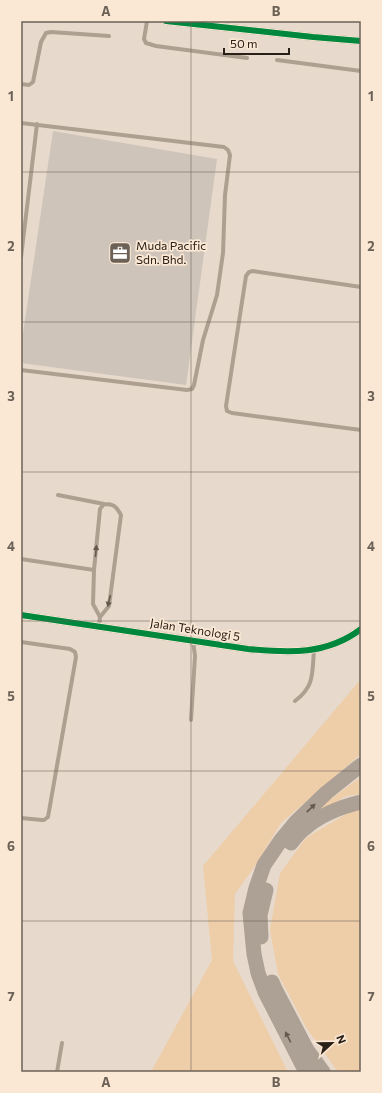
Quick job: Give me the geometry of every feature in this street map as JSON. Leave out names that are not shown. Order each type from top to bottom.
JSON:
[{"type":"highway","points":[[306,1072],[265,992],[258,973],[254,954],[250,913],[256,888],[264,865],[281,840],[295,823],[326,793],[361,765]]},
{"type":"highway","points":[[323,1072],[308,1050],[272,982],[265,964],[261,939],[260,915],[266,889],[274,866],[288,846],[304,829],[321,816],[341,807],[361,802]]},
{"type":"street","points":[[166,21],[279,34],[361,41]]},
{"type":"street","name":"Jalan Teknologi 5","points":[[21,615],[248,650],[274,652],[314,650],[343,640],[361,629]]},
{"type":"lane","points":[[147,21],[144,39],[146,44],[247,58]]},
{"type":"lane","points":[[21,84],[29,85],[33,82],[41,42],[46,33],[51,32],[109,36]]},
{"type":"lane","points":[[277,60],[361,71]]},
{"type":"lane","points":[[21,123],[224,147],[228,150],[230,155],[225,195],[223,253],[217,295],[192,389],[187,390],[21,370]]},
{"type":"lane","points":[[21,257],[37,124]]},
{"type":"lane","points":[[361,287],[254,271],[249,272],[246,276],[226,406],[228,411],[232,413],[361,430]]},
{"type":"lane","points":[[58,495],[111,504],[117,508],[121,515],[109,606],[100,616]]},
{"type":"lane","points":[[99,626],[100,616],[93,604],[94,570],[100,509],[104,504]]},
{"type":"lane","points":[[21,559],[94,570]]},
{"type":"lane","points":[[191,720],[195,656],[193,641]]},
{"type":"lane","points":[[21,642],[70,649],[75,652],[76,657],[48,817],[42,820],[21,818]]},
{"type":"lane","points":[[295,701],[302,696],[310,685],[314,650]]},
{"type":"lane","points":[[58,1072],[62,1043]]},
{"type":"shaded area","points":[[361,679],[361,754],[281,823],[255,866],[235,894],[233,961],[288,1072],[151,1072],[212,960],[203,866]]},
{"type":"shaded area","points":[[361,777],[361,794],[346,796],[314,815],[313,812]]},
{"type":"shaded area","points":[[356,808],[361,808],[361,1072],[338,1072],[307,1029],[278,974],[270,930],[280,873],[306,838]]},
{"type":"building","name":"Muda Pacific Sdn. Bhd.","points":[[53,131],[217,159],[186,385],[21,363],[21,347]]},
{"type":"cycle path","points":[[166,21],[361,41]]},
{"type":"cycle path","points":[[21,615],[248,649],[278,651],[321,648],[335,644],[361,629]]},
{"type":"place","name":"Muda Pacific Sdn. Bhd.","points":[[120,253]]}]
